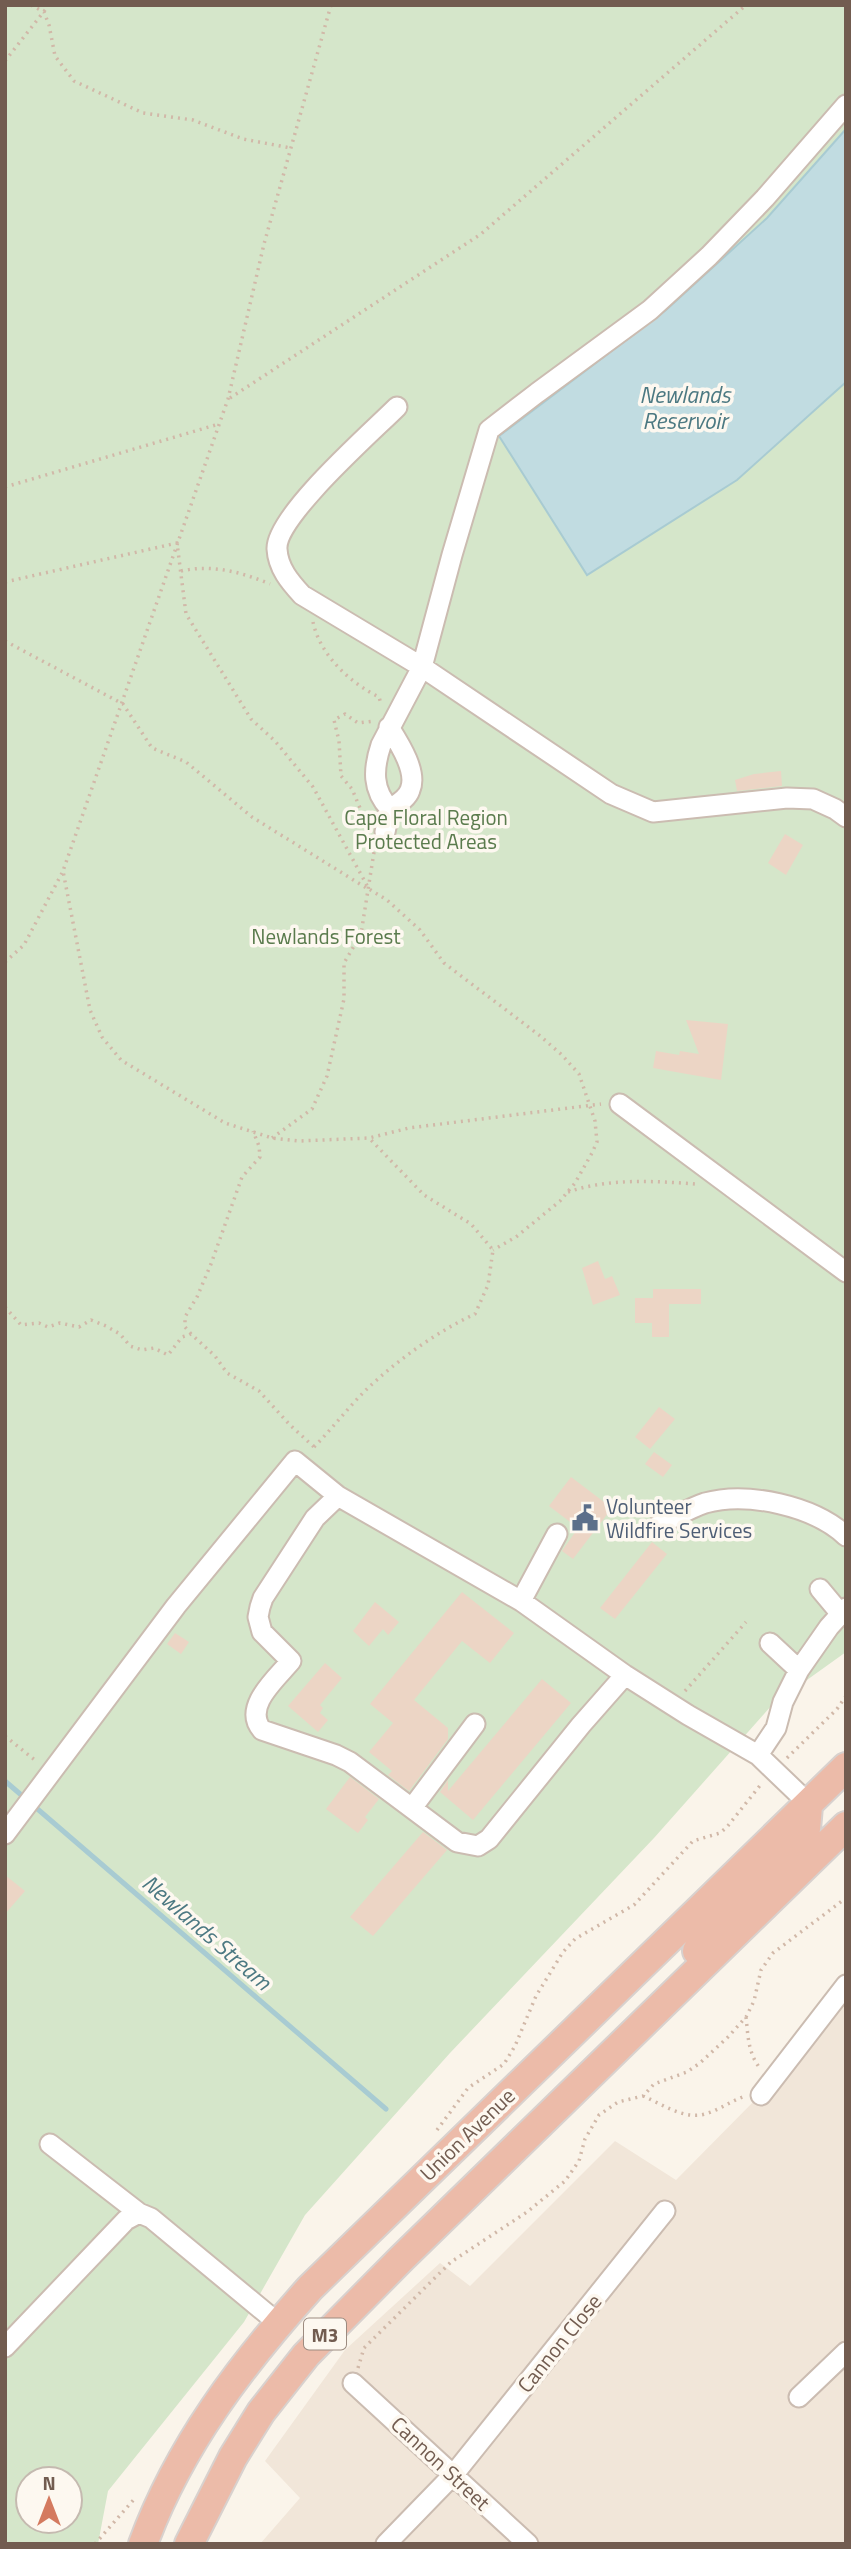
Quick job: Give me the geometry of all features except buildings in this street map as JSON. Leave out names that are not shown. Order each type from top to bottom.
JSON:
[{"type":"highway","name":"Union Avenue","points":[[143,2544],[166,2489],[218,2399],[278,2323],[310,2288],[846,1767]]},
{"type":"highway","points":[[674,1992],[687,1966],[722,1919],[801,1837],[808,1820],[808,1803],[828,1802],[846,1793]]},
{"type":"highway","name":"Union Avenue","points":[[189,2544],[233,2457],[261,2412],[306,2355],[846,1826]]},
{"type":"street","points":[[390,809],[376,788],[374,772],[381,745],[382,724],[422,667],[489,430],[650,310],[709,256],[765,198],[846,105]]},
{"type":"street","points":[[397,407],[299,506],[283,527],[276,546],[280,564],[302,595],[422,667],[611,794],[653,813],[787,798],[813,799],[846,817]]},
{"type":"street","points":[[382,724],[398,741],[412,777],[411,788],[405,797],[390,809],[385,832]]},
{"type":"street","points":[[620,1104],[846,1272]]},
{"type":"street","points":[[5,1834],[176,1606],[295,1461],[338,1496],[521,1601],[672,1706],[758,1755],[808,1803]]},
{"type":"street","points":[[338,1496],[315,1517],[262,1598],[258,1617],[262,1632],[291,1661],[257,1706],[256,1723],[262,1730],[350,1762],[457,1842],[478,1846],[489,1839],[625,1675]]},
{"type":"street","points":[[660,1524],[708,1503],[746,1500],[801,1510],[821,1518],[846,1536]]},
{"type":"street","points":[[521,1601],[557,1534]]},
{"type":"street","points":[[758,1755],[776,1728],[783,1702],[799,1670],[843,1611],[820,1589]]},
{"type":"street","points":[[770,1643],[799,1670]]},
{"type":"street","points":[[412,1808],[475,1724]]},
{"type":"street","points":[[766,2089],[846,1985]]},
{"type":"street","points":[[50,2144],[139,2213],[150,2218],[278,2323]]},
{"type":"street","name":"Cannon Close","points":[[386,2544],[454,2474],[665,2211]]},
{"type":"street","points":[[5,2347],[127,2220],[139,2213]]},
{"type":"street","points":[[799,2397],[846,2352]]},
{"type":"street","name":"Cannon Street","points":[[353,2383],[528,2544]]},
{"type":"path","points":[[31,5],[44,12],[55,56],[75,81],[143,113],[193,120],[243,139],[291,148]]},
{"type":"path","points":[[5,61],[49,5]]},
{"type":"path","points":[[5,962],[24,945],[63,871],[228,399],[264,244],[331,5]]},
{"type":"path","points":[[228,399],[481,234],[746,5]]},
{"type":"path","points":[[5,487],[219,424]]},
{"type":"path","points":[[177,543],[186,614],[251,719],[275,741],[313,787],[369,889]]},
{"type":"path","points":[[5,582],[177,543]]},
{"type":"path","points":[[181,571],[201,566],[237,572],[269,583],[279,590]]},
{"type":"path","points":[[311,611],[316,633],[344,675],[379,697],[381,706]]},
{"type":"path","points":[[5,641],[123,704],[152,748],[186,762],[252,817],[387,900],[420,930],[444,963],[494,999],[562,1055],[579,1074],[590,1104],[597,1142],[587,1164],[566,1193],[516,1237],[493,1250]]},
{"type":"path","points":[[272,1138],[312,1109],[327,1076],[344,999],[344,963],[361,934],[369,889],[374,852],[371,835],[352,789],[341,776],[339,741],[334,720],[345,714],[358,723],[382,724]]},
{"type":"path","points":[[63,871],[90,1010],[102,1037],[121,1060],[225,1123],[272,1138],[299,1141],[369,1138],[409,1128],[590,1104],[620,1104]]},
{"type":"path","points":[[253,1131],[260,1157],[242,1177],[211,1264],[186,1317],[186,1327],[215,1356],[227,1373],[259,1391],[314,1447]]},
{"type":"path","points":[[295,1461],[314,1447],[369,1388],[456,1322],[475,1314],[488,1284],[493,1250],[471,1224],[425,1195],[369,1138]]},
{"type":"path","points":[[566,1193],[591,1184],[629,1181],[732,1187]]},
{"type":"path","points":[[5,1307],[20,1325],[39,1323],[48,1327],[60,1323],[79,1327],[91,1320],[120,1334],[130,1346],[142,1350],[154,1348],[168,1355],[182,1337],[191,1334]]},
{"type":"path","points":[[672,1706],[746,1622]]},
{"type":"path","points":[[430,2139],[468,2088],[504,2064],[515,2046],[536,1996],[567,1946],[634,1905],[693,1840],[720,1833],[727,1827],[775,1770],[837,1709],[846,1696]]},
{"type":"path","points":[[5,1736],[47,1779]]},
{"type":"path","points":[[353,2383],[364,2348],[451,2262],[527,2212],[565,2180],[579,2161],[585,2139],[599,2115],[618,2102],[643,2096],[654,2084],[674,2078],[700,2063],[746,2017],[754,2001],[761,1970],[773,1953],[846,1898]]},
{"type":"path","points":[[643,2096],[681,2114],[693,2116],[706,2114],[743,2096],[766,2089],[752,2057],[746,2017]]},
{"type":"path","points":[[95,2544],[136,2497]]},
{"type":"shaded area","points":[[846,1985],[846,2544],[260,2544],[300,2498],[265,2461],[345,2350],[440,2263],[470,2286],[615,2141],[676,2180],[761,2094]]},
{"type":"green space","name":"Cape Floral Region Protected Areas","points":[[5,5],[846,5],[846,1652],[772,1705],[654,1838],[450,2053],[305,2215],[244,2322],[108,2491],[98,2544],[5,2544]]},
{"type":"water","name":"Newlands Reservoir","points":[[846,129],[846,382],[737,480],[587,575],[499,436],[666,310],[767,218]]},
{"type":"waterway","name":"Newlands Stream","points":[[5,1781],[386,2109]]},
{"type":"place","name":"Volunteer Wildfire Services","points":[[585,1518]]},
{"type":"park label","name":"Newlands Forest","points":[[326,936]]}]
